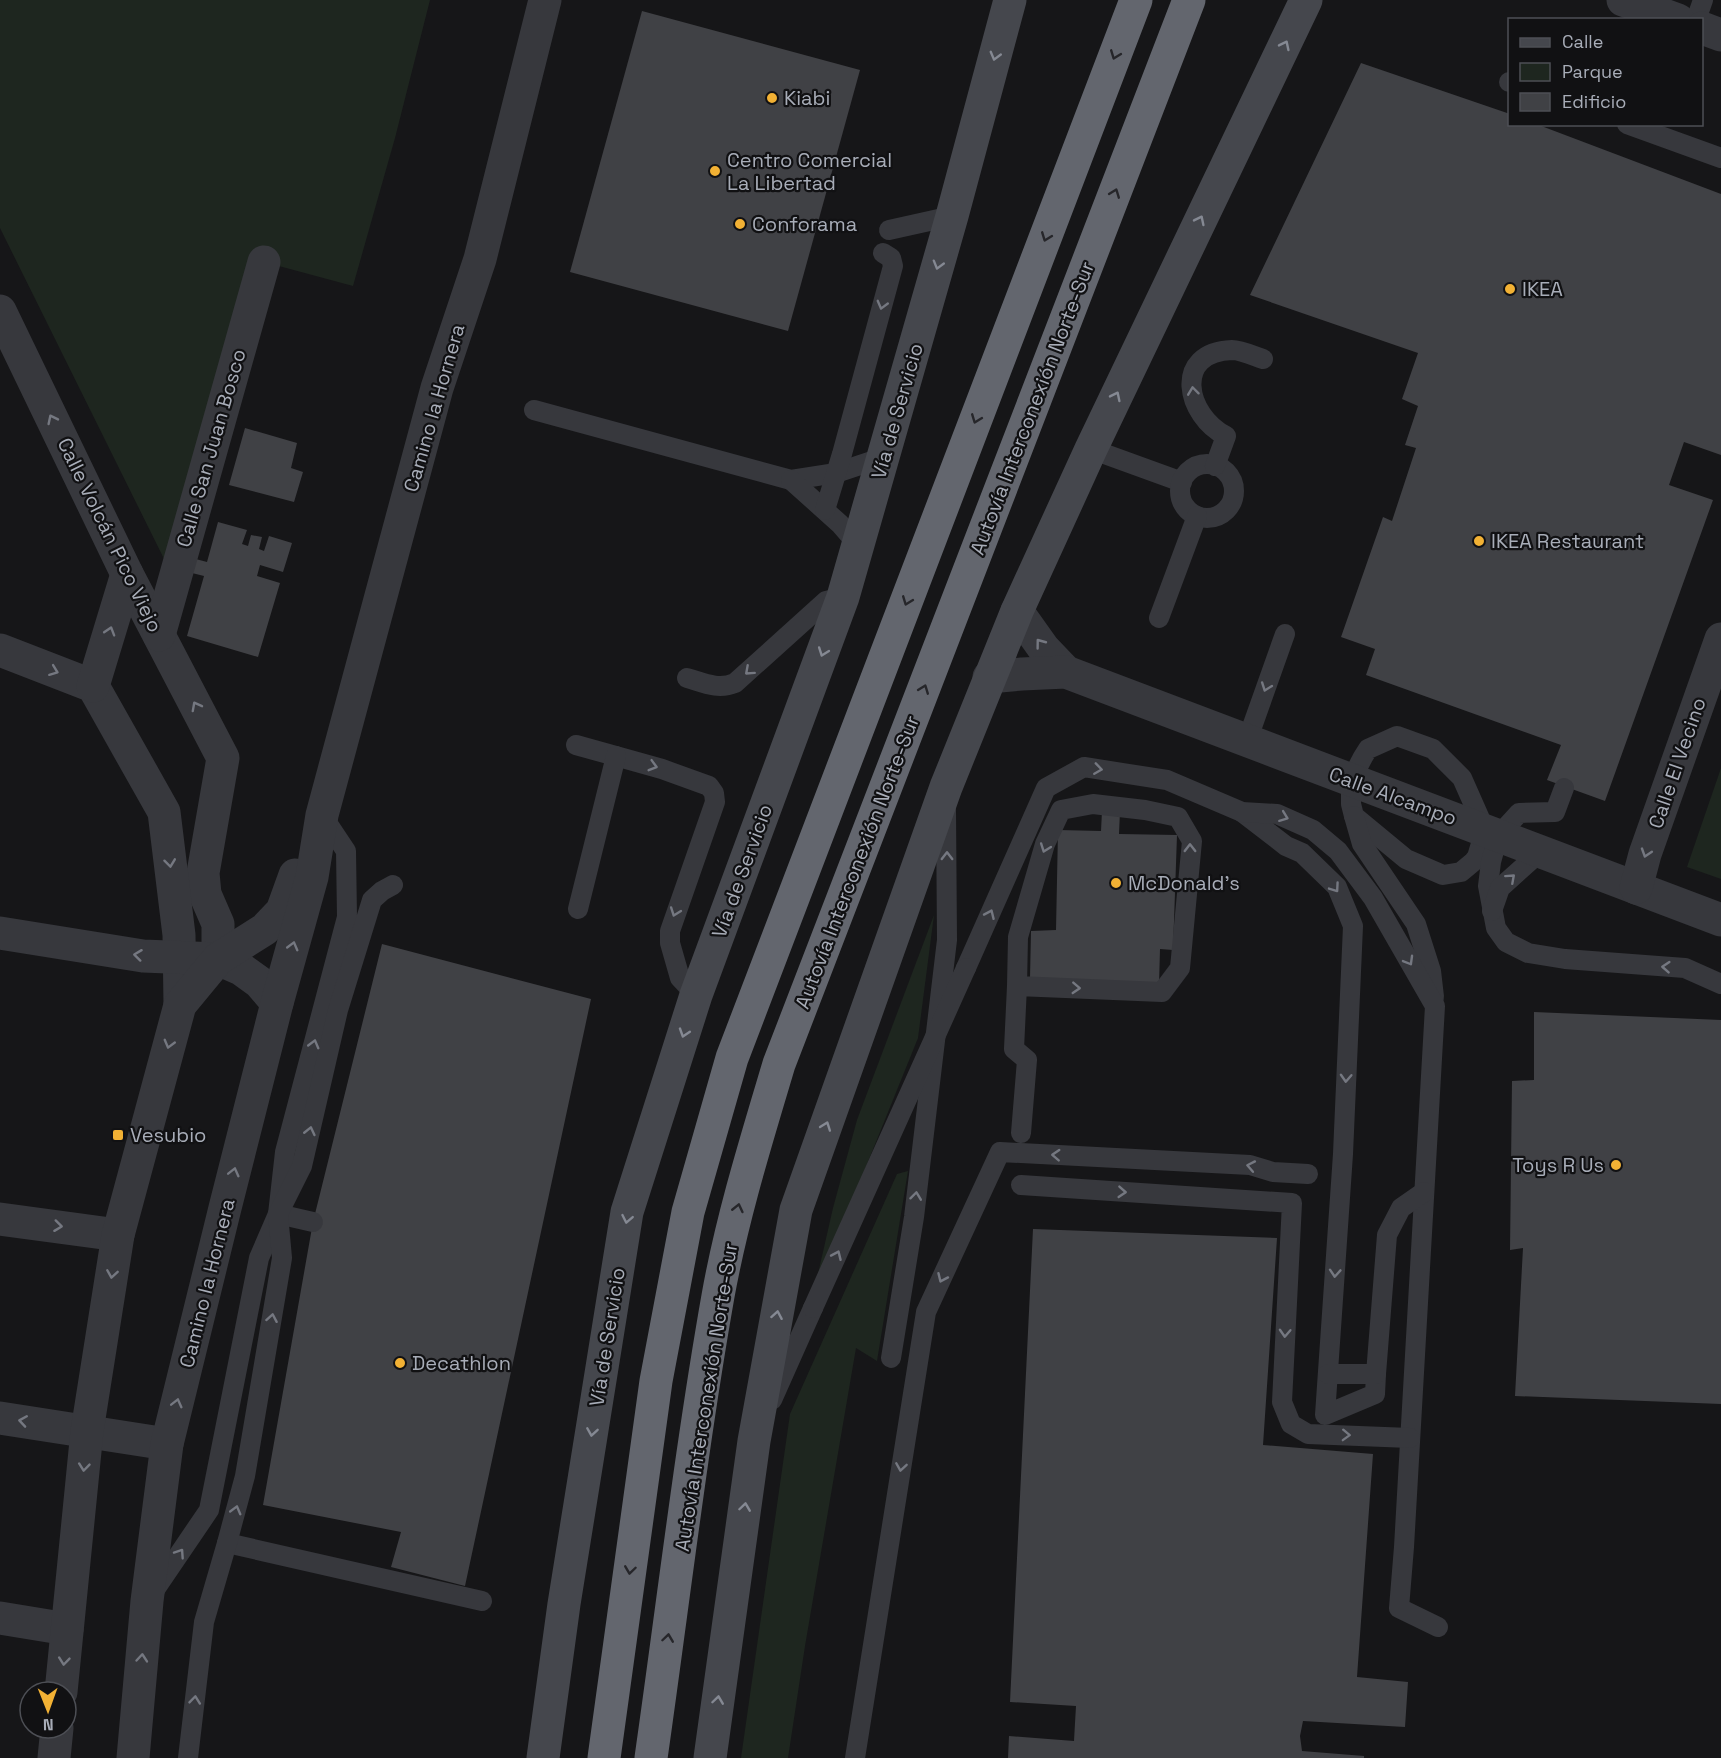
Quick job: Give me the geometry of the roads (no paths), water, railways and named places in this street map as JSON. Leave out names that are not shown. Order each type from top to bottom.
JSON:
[{"type":"highway","points":[[604,1758],[656,1381],[688,1212],[732,1058],[1136,0]]},
{"type":"highway","name":"Autovía Interconexión Norte-Sur","points":[[651,1758],[718,1294],[747,1170],[779,1064],[1189,0]]},
{"type":"street","name":"Camino la Hornera","points":[[132,1758],[147,1601],[168,1444],[277,1002],[312,877],[322,815],[437,388],[480,259],[545,0]]},
{"type":"street","name":"Vía de Servicio","points":[[543,1758],[564,1604],[627,1212],[696,995],[843,597],[1011,0]]},
{"type":"street","points":[[710,1758],[754,1441],[796,1210],[946,787],[989,677],[1091,449],[1306,0]]},
{"type":"street","points":[[1623,0],[1672,18]]},
{"type":"street","points":[[1703,29],[1721,34]]},
{"type":"street","name":"Calle San Juan Bosco","points":[[159,635],[264,262]]},
{"type":"street","name":"Calle Volcán Pico Viejo","points":[[0,311],[128,574],[223,758],[213,813]]},
{"type":"street","points":[[0,650],[93,687],[128,574]]},
{"type":"street","name":"Calle Alcampo","points":[[1017,611],[1044,649],[1066,672]]},
{"type":"street","name":"Calle El Vecino","points":[[1636,888],[1645,854],[1721,639]]},
{"type":"street","name":"Calle Alcampo","points":[[989,677],[1066,672],[1721,920]]},
{"type":"street","name":"Camino la Hornera","points":[[62,1680],[87,1431],[118,1234],[180,1005],[179,935],[164,813],[93,687]]},
{"type":"street","points":[[164,813],[186,820],[213,813],[203,873],[206,894],[218,924],[218,959]]},
{"type":"street","name":"Camino la Hornera","points":[[180,1005],[218,959],[265,929],[282,911],[294,877],[322,815]]},
{"type":"street","points":[[0,933],[143,956],[218,959],[241,969],[259,982],[277,1002]]},
{"type":"street","points":[[0,1219],[118,1234]]},
{"type":"street","points":[[0,1418],[168,1444]]},
{"type":"street","points":[[0,1618],[67,1629]]},
{"type":"street","points":[[54,1758],[56,1740]]},
{"type":"lane","points":[[1697,18],[1703,0]]},
{"type":"lane","points":[[1633,126],[1721,158]]},
{"type":"lane","points":[[889,230],[952,216]]},
{"type":"lane","points":[[825,510],[893,266],[891,258],[883,253]]},
{"type":"lane","points":[[1215,466],[1226,436],[1214,430],[1193,400],[1192,373],[1201,359],[1214,352],[1234,350],[1263,359]]},
{"type":"lane","points":[[534,410],[791,480],[836,474],[884,457]]},
{"type":"lane","points":[[1091,449],[1182,482]]},
{"type":"lane","points":[[1199,466],[1215,466],[1229,476],[1233,484],[1232,502],[1221,514],[1205,518],[1197,516],[1184,506],[1180,490],[1182,482],[1192,470],[1199,466]]},
{"type":"lane","points":[[791,480],[825,510],[859,546]]},
{"type":"lane","points":[[1159,618],[1197,516]]},
{"type":"lane","points":[[687,678],[726,687],[735,683],[826,602],[843,597]]},
{"type":"lane","points":[[1247,741],[1285,634]]},
{"type":"lane","points":[[1438,1627],[1399,1608],[1435,1006],[1431,971],[1416,924],[1362,844],[1354,816],[1351,804],[1351,780],[1368,749],[1396,736],[1433,749],[1462,778],[1491,833],[1488,886],[1496,928],[1506,942],[1528,953],[1565,959],[1685,968],[1721,984]]},
{"type":"lane","points":[[576,745],[667,770],[709,786],[714,793],[715,802],[670,932],[670,944],[680,978],[696,995]]},
{"type":"lane","points":[[578,909],[616,756]]},
{"type":"lane","points":[[754,1441],[1046,788],[1084,767],[1167,780],[1242,812],[1286,846],[1302,853],[1337,887],[1353,926],[1343,1144],[1325,1415],[1375,1394],[1386,1235],[1401,1208],[1424,1192]]},
{"type":"lane","points":[[891,1358],[914,1217],[947,940],[946,787]]},
{"type":"lane","points":[[1354,816],[1406,859],[1443,875],[1461,872],[1477,857],[1491,833],[1520,813],[1555,812],[1564,788]]},
{"type":"lane","points":[[1017,986],[1162,992],[1180,968],[1192,841],[1178,817],[1145,810],[1093,804],[1060,810],[1045,844],[1018,937],[1014,1049],[1027,1060],[1021,1133]]},
{"type":"lane","points":[[1242,812],[1277,814],[1313,830],[1338,851],[1372,898],[1435,1006]]},
{"type":"lane","points":[[189,1758],[204,1622],[245,1476],[282,1258],[278,1214],[285,1152],[347,917],[346,851],[322,815]]},
{"type":"lane","points":[[1492,911],[1500,888],[1540,852]]},
{"type":"lane","points":[[147,1601],[209,1510],[260,1258],[278,1214],[302,1166],[338,1010],[372,900],[393,885]]},
{"type":"lane","points":[[855,1758],[926,1312],[1000,1152],[1250,1165],[1274,1172],[1308,1174]]},
{"type":"lane","points":[[1022,1185],[1292,1203],[1282,1402],[1291,1424],[1308,1434],[1410,1438]]},
{"type":"lane","points":[[278,1214],[313,1222]]},
{"type":"lane","points":[[1328,1374],[1376,1374]]},
{"type":"lane","points":[[227,1543],[482,1601]]},
{"type":"place","name":"Kiabi","points":[[772,98]]},
{"type":"place","name":"Centro Comercial La Libertad","points":[[715,171]]},
{"type":"place","name":"Conforama","points":[[740,224]]},
{"type":"place","name":"IKEA","points":[[1510,289]]},
{"type":"place","name":"IKEA Restaurant","points":[[1479,541]]},
{"type":"place","name":"McDonald's","points":[[1116,883]]},
{"type":"place","name":"Vesubio","points":[[118,1135]]},
{"type":"place","name":"Toys R Us","points":[[1616,1165]]},
{"type":"place","name":"Decathlon","points":[[400,1363]]}]
